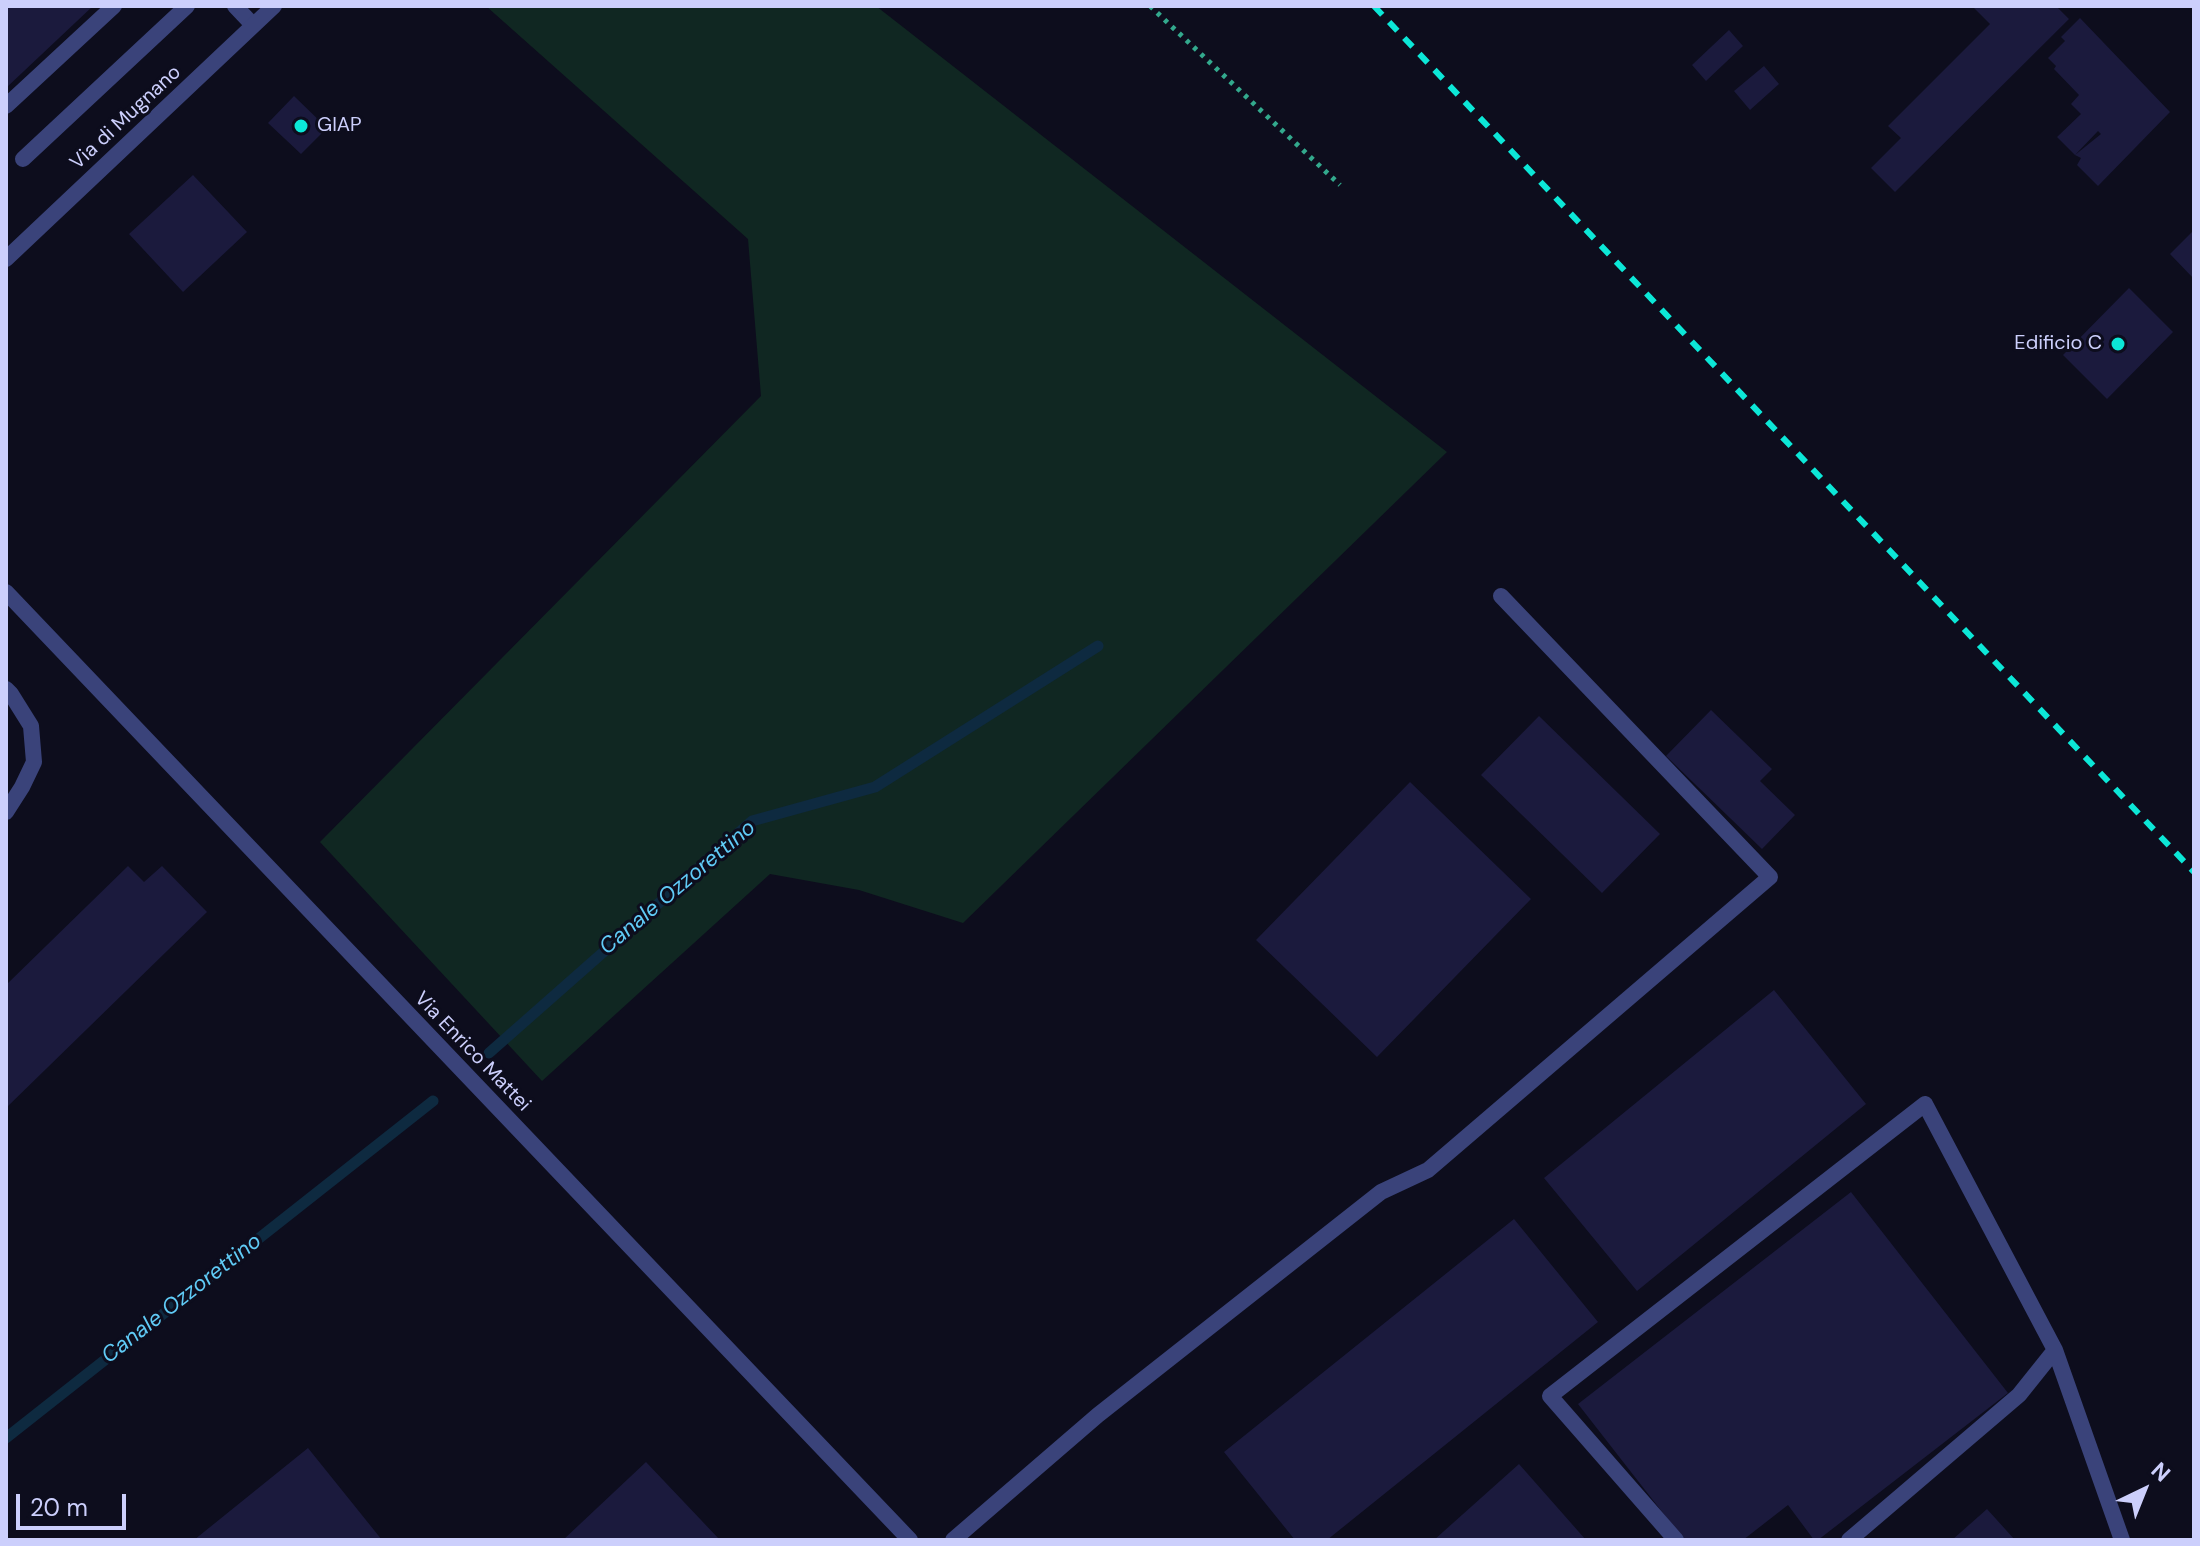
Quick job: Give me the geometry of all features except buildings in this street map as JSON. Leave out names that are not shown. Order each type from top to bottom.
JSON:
[{"type":"street","points":[[6,106],[114,6]]},
{"type":"street","points":[[23,159],[187,6]]},
{"type":"street","points":[[235,6],[253,25]]},
{"type":"street","name":"Via di Mugnano","points":[[6,259],[274,6]]},
{"type":"street","name":"Via Enrico Mattei","points":[[6,592],[910,1540]]},
{"type":"street","points":[[953,1540],[1098,1415],[1381,1192],[1428,1170],[1770,877],[1501,596]]},
{"type":"street","points":[[6,689],[31,726],[34,762],[6,812]]},
{"type":"street","points":[[1676,1540],[1550,1396],[1925,1104],[2055,1350],[2122,1540]]},
{"type":"street","points":[[1849,1540],[2019,1395],[2055,1350]]},
{"type":"path","points":[[1150,6],[1340,185]]},
{"type":"green space","points":[[486,6],[876,6],[1447,452],[963,923],[859,890],[770,874],[542,1081],[320,842],[761,396],[748,239]]},
{"type":"waterway","name":"Canale Ozzorettino","points":[[489,1053],[752,821],[875,787],[1098,646]]},
{"type":"waterway","name":"Canale Ozzorettino","points":[[6,1438],[433,1101]]},
{"type":"railway","points":[[1374,6],[2194,872]]},
{"type":"place","name":"GIAP","points":[[301,126]]},
{"type":"place","name":"Edificio C","points":[[2118,344]]}]
